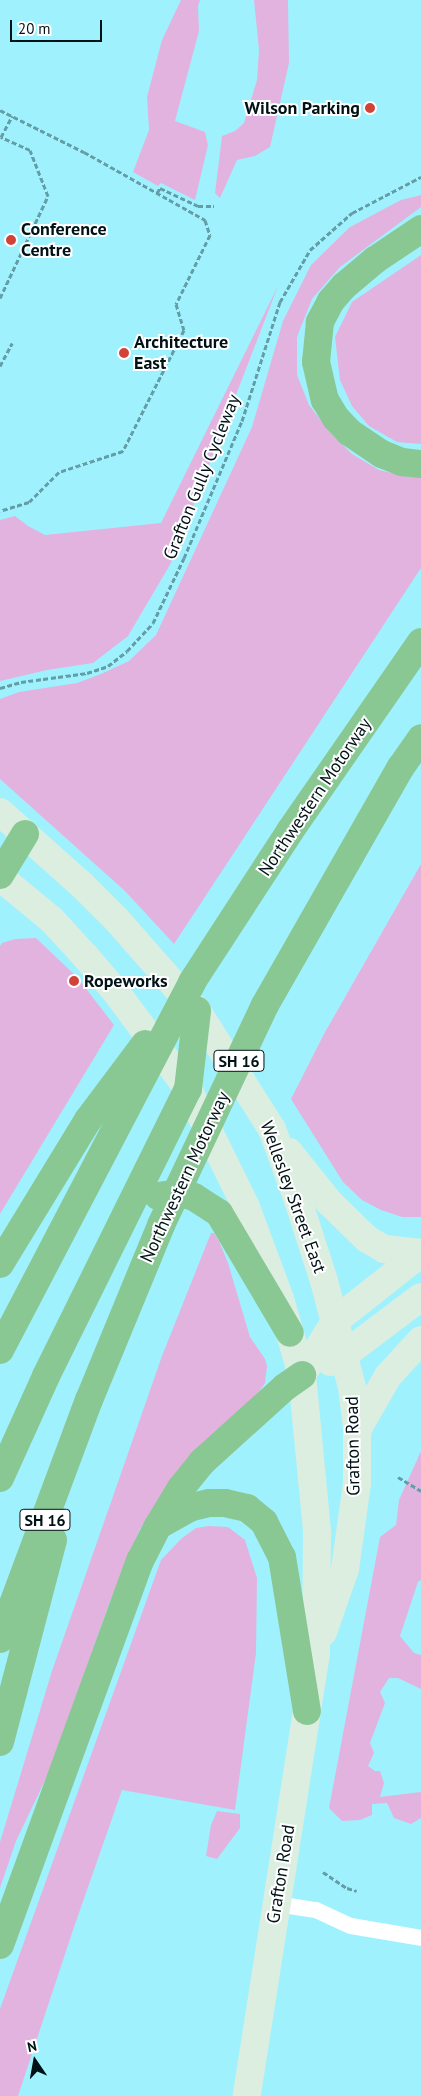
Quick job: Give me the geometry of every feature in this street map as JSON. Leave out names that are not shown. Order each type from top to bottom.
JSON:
[{"type":"highway","points":[[421,229],[375,260],[344,286],[331,301],[320,322],[316,362],[325,400],[336,418],[349,432],[382,454],[402,462],[421,464]]},
{"type":"highway","name":"Northwestern Motorway","points":[[0,1350],[192,982],[290,832],[421,642]]},
{"type":"highway","name":"Northwestern Motorway","points":[[0,1639],[89,1400],[161,1225],[265,1005],[401,767],[421,738]]},
{"type":"highway","points":[[0,876],[24,834]]},
{"type":"highway","points":[[0,1264],[88,1120],[192,982]]},
{"type":"highway","points":[[0,1478],[46,1376],[188,1089],[197,1011]]},
{"type":"highway","points":[[129,1208],[160,1196],[180,1193],[194,1197],[219,1213],[290,1333]]},
{"type":"highway","points":[[0,1944],[140,1561],[158,1526],[181,1488],[202,1462],[285,1387],[302,1375]]},
{"type":"highway","points":[[0,1742],[89,1400]]},
{"type":"highway","points":[[158,1526],[192,1507],[210,1503],[225,1503],[247,1508],[264,1522],[282,1557],[307,1712]]},
{"type":"main road","name":"Wellesley Street East","points":[[0,812],[82,885],[116,920],[197,1011],[267,1120],[298,1200],[344,1355]]},
{"type":"main road","points":[[0,876],[52,920],[116,992],[188,1089],[246,1207],[290,1333],[302,1375]]},
{"type":"main road","points":[[267,1120],[329,1202],[367,1239],[384,1249],[421,1253]]},
{"type":"main road","points":[[302,1375],[335,1321],[421,1253]]},
{"type":"main road","points":[[302,1375],[344,1355],[421,1298]]},
{"type":"main road","points":[[357,1430],[388,1376],[421,1340]]},
{"type":"main road","name":"Grafton Road","points":[[316,1653],[345,1569],[357,1483],[357,1430],[352,1387],[344,1355]]},
{"type":"main road","name":"Grafton Road","points":[[247,2096],[316,1653],[317,1532],[302,1375]]},
{"type":"lane","points":[[277,1904],[316,1910],[351,1926],[421,1938]]},
{"type":"path","points":[[0,110],[205,220],[210,235],[176,304],[184,330],[124,450],[59,472],[29,502],[0,511]]},
{"type":"path","points":[[0,298],[48,196],[30,150],[1,137],[12,116]]},
{"type":"path","name":"Grafton Gully Cycleway","points":[[0,688],[21,682],[87,673],[108,666],[127,651],[153,623],[184,558],[242,421],[280,302],[310,250],[352,213],[421,177]]},
{"type":"path","points":[[157,193],[160,188],[198,206],[214,206]]},
{"type":"path","points":[[0,366],[12,344]]},
{"type":"path","points":[[398,1477],[421,1490]]},
{"type":"path","points":[[323,1872],[347,1888],[357,1891]]},
{"type":"shaded area","points":[[181,0],[200,0],[198,6],[199,31],[175,121],[205,132],[208,145],[195,200],[161,183],[158,186],[133,172],[149,130],[147,97],[162,40]]},
{"type":"shaded area","points":[[254,0],[288,0],[289,63],[270,147],[255,156],[237,160],[220,198],[215,193],[222,136],[235,131],[244,123],[257,80],[259,50]]},
{"type":"shaded area","points":[[421,195],[421,207],[340,267],[312,299],[297,337],[297,375],[309,405],[330,432],[352,454],[379,470],[410,477],[421,477],[421,568],[174,944],[125,891],[0,779],[0,699],[19,692],[77,683],[101,674],[129,661],[156,635],[252,427],[283,321],[311,265],[350,227],[401,200]]},
{"type":"shaded area","points":[[421,255],[421,444],[397,442],[369,426],[352,406],[340,380],[335,337],[352,302]]},
{"type":"shaded area","points":[[278,286],[171,563],[128,636],[93,663],[47,670],[0,681],[0,520],[15,516],[45,535],[161,523]]},
{"type":"shaded area","points":[[421,864],[421,1217],[402,1217],[381,1210],[362,1200],[343,1182],[291,1099],[324,1034]]},
{"type":"shaded area","points":[[36,938],[77,977],[114,1025],[0,1214],[0,946],[2,943],[15,939]]},
{"type":"shaded area","points":[[211,1233],[214,1233],[219,1241],[228,1263],[250,1337],[265,1359],[267,1366],[265,1383],[255,1398],[212,1435],[173,1477],[140,1529],[109,1604],[50,1770],[16,1841],[0,1888],[0,1842],[52,1671],[162,1356]]},
{"type":"shaded area","points":[[421,1451],[421,1580],[418,1582],[400,1636],[414,1653],[421,1655],[421,1689],[398,1678],[389,1678],[380,1692],[385,1703],[370,1743],[374,1753],[368,1766],[375,1771],[380,1771],[384,1783],[380,1797],[421,1792],[421,1818],[411,1824],[394,1818],[387,1803],[372,1804],[372,1815],[360,1820],[342,1821],[329,1808],[380,1537],[396,1525],[399,1500]]},
{"type":"shaded area","points":[[209,1526],[228,1527],[245,1540],[257,1578],[256,1653],[235,1810],[122,1790],[18,2096],[0,2096],[0,2009],[161,1560],[182,1538],[196,1528]]},
{"type":"shaded area","points":[[217,1811],[240,1814],[240,1828],[217,1859],[206,1856],[211,1825]]},
{"type":"place","name":"Wilson Parking","points":[[370,108]]},
{"type":"place","name":"Conference Centre","points":[[11,240]]},
{"type":"place","name":"Architecture East","points":[[124,353]]},
{"type":"place","name":"Ropeworks","points":[[74,981]]}]
